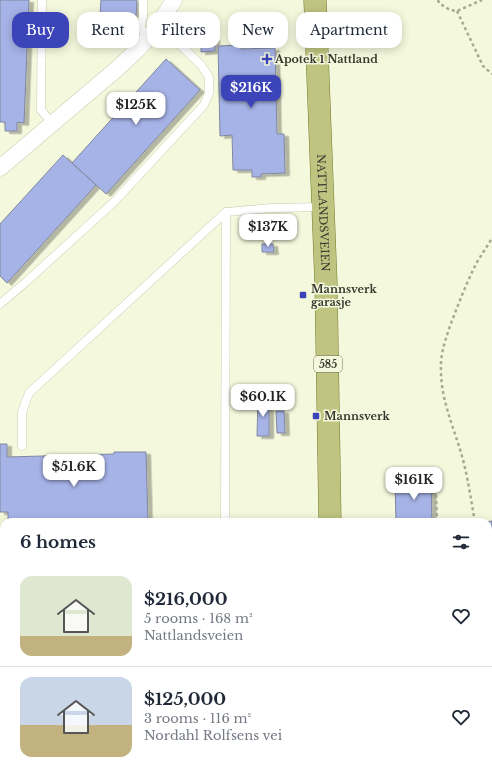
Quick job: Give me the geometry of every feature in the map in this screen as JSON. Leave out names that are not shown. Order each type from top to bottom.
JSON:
[{"type":"main road","name":"NATTLANDSVEIEN","points":[[315,0],[326,284],[330,518]]},
{"type":"street","points":[[166,12],[174,0]]},
{"type":"street","points":[[0,168],[118,68],[139,48],[146,39]]},
{"type":"lane","points":[[42,0],[41,110],[52,123]]},
{"type":"lane","points":[[143,0],[143,17],[141,26],[146,39]]},
{"type":"lane","points":[[0,304],[115,201],[204,105],[209,93],[209,77],[201,65],[183,48]]},
{"type":"lane","points":[[22,446],[22,412],[30,393],[226,212],[272,208],[322,207]]},
{"type":"lane","points":[[225,518],[226,212]]},
{"type":"path","points":[[438,0],[439,3],[450,10],[456,11],[482,0]]},
{"type":"path","points":[[456,11],[483,66],[492,74]]},
{"type":"path","points":[[474,518],[468,481],[442,387],[441,359],[451,324],[467,284],[492,238]]},
{"type":"path","points":[[436,495],[437,518]]},
{"type":"building","points":[[0,0],[29,0],[29,12],[12,12],[12,48],[27,48],[24,123],[17,122],[17,131],[5,131],[5,122],[0,122]]},
{"type":"building","points":[[101,0],[137,0],[136,12],[100,12]]},
{"type":"building","points":[[220,46],[228,46],[228,48],[241,49],[275,48],[277,134],[284,134],[285,173],[261,174],[261,177],[252,177],[252,170],[233,170],[232,135],[220,136],[218,48],[220,48]]},
{"type":"building","points":[[201,48],[215,48],[215,51],[201,52]]},
{"type":"building","points":[[166,59],[200,90],[106,194],[72,163]]},
{"type":"building","points":[[63,155],[96,185],[7,283],[0,276],[0,224]]},
{"type":"building","points":[[262,244],[273,244],[274,252],[262,252]]},
{"type":"building","points":[[258,399],[269,399],[269,436],[257,436]]},
{"type":"building","points":[[276,411],[284,411],[285,433],[277,433]]},
{"type":"building","points":[[0,444],[7,444],[7,457],[146,452],[148,518],[8,518],[8,512],[0,512]]},
{"type":"building","points":[[395,480],[431,480],[432,518],[396,518]]},
{"type":"place","name":"Apotek 1 Nattland","points":[[267,59]]},
{"type":"place","name":"Mannsverk garasje","points":[[303,295]]},
{"type":"place","name":"Mannsverk","points":[[316,416]]}]
